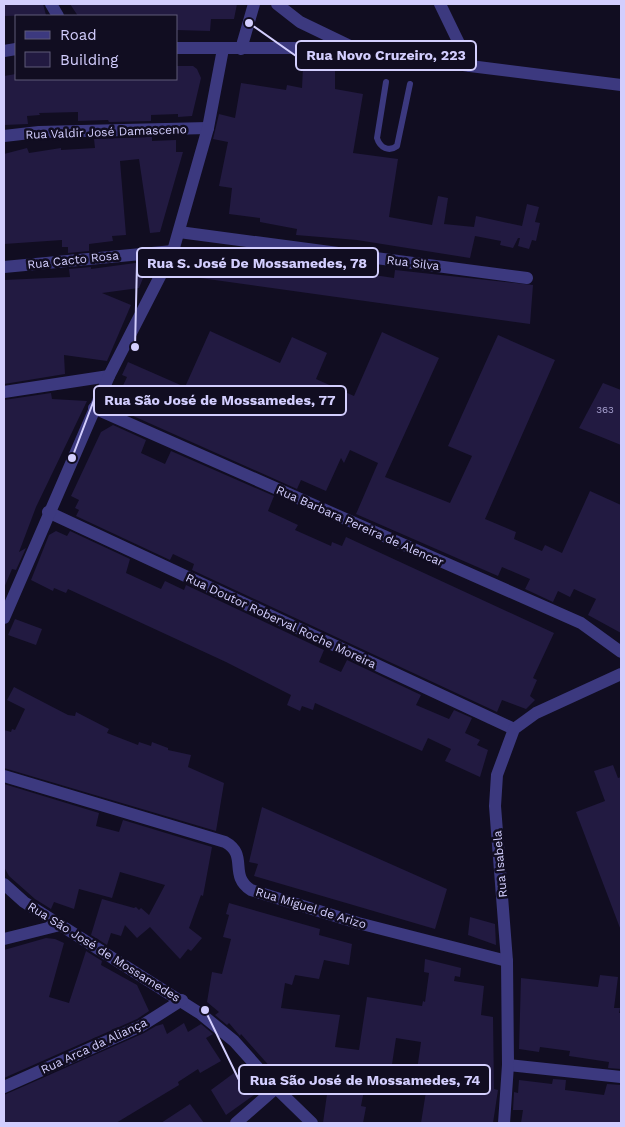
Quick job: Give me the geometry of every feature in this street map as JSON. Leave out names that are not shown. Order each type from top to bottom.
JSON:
[{"type":"street","points":[[51,4],[57,15]]},
{"type":"street","points":[[241,49],[254,4]]},
{"type":"street","points":[[277,4],[300,22],[354,48]]},
{"type":"street","points":[[440,4],[470,66]]},
{"type":"street","points":[[178,48],[354,48],[470,66],[621,85]]},
{"type":"street","points":[[4,618],[94,408],[173,251],[208,128],[223,49]]},
{"type":"street","name":"Rua Valdir José Damasceno","points":[[4,136],[39,132],[208,128]]},
{"type":"street","name":"Rua Silva","points":[[179,232],[527,278]]},
{"type":"street","name":"Rua Cacto Rosa","points":[[4,267],[173,251]]},
{"type":"street","points":[[4,392],[109,376]]},
{"type":"street","name":"Rua Barbara Pereira de Alencar","points":[[94,408],[581,623],[621,652]]},
{"type":"street","name":"Rua Doutor Roberval Roche Moreira","points":[[48,512],[514,729]]},
{"type":"street","points":[[514,729],[536,713],[621,674]]},
{"type":"street","name":"Rua Isabela","points":[[504,1123],[508,1065],[507,961],[495,806],[497,775],[514,729]]},
{"type":"street","name":"Rua Miguel de Arizo","points":[[4,776],[225,842],[234,847],[238,856],[238,877],[251,890],[358,923],[507,961]]},
{"type":"street","name":"Rua São José de Mossamedes","points":[[4,884],[24,902],[182,1000],[234,1041],[276,1088],[312,1123]]},
{"type":"street","points":[[4,939],[60,925]]},
{"type":"street","name":"Rua Arca da Aliança","points":[[4,1087],[141,1026],[182,1000]]},
{"type":"street","points":[[508,1065],[621,1078]]},
{"type":"street","points":[[236,1123],[276,1088]]},
{"type":"lane","points":[[386,82],[378,138],[381,146],[387,149],[393,149],[398,146],[410,84]]},
{"type":"building","points":[[4,4],[43,4],[46,15],[15,15],[4,16]]},
{"type":"building","points":[[70,4],[237,4],[234,19],[211,19],[210,31],[178,30],[178,15],[77,15]]},
{"type":"building","points":[[319,65],[335,65],[335,89],[363,94],[353,153],[398,159],[389,217],[432,225],[438,196],[448,198],[444,224],[474,227],[476,216],[522,226],[527,204],[539,207],[535,222],[540,223],[536,241],[532,240],[529,249],[518,246],[520,238],[518,238],[513,248],[500,245],[501,241],[475,236],[470,258],[357,240],[296,235],[297,229],[260,222],[260,218],[229,214],[232,188],[219,186],[228,142],[213,139],[219,114],[235,118],[241,83],[286,90],[287,85],[302,88],[303,67],[319,67]]},
{"type":"building","points":[[178,66],[193,66],[197,69],[201,78],[192,116],[178,117],[178,114],[151,115],[151,121],[109,122],[108,120],[78,121],[78,112],[39,113],[40,115],[27,116],[28,124],[4,125],[4,76],[15,74],[15,80],[178,80]]},
{"type":"building","points":[[152,137],[152,141],[176,140],[176,152],[183,152],[160,232],[150,233],[139,159],[120,161],[126,235],[112,236],[113,241],[89,244],[89,251],[68,253],[68,247],[62,247],[62,240],[4,244],[4,154],[27,148],[29,153],[61,148],[61,150],[95,148],[94,139]]},
{"type":"building","points":[[232,247],[232,252],[288,258],[287,269],[314,272],[315,269],[353,275],[354,272],[394,278],[395,270],[533,285],[530,324],[179,275],[182,255],[218,260],[220,248]]},
{"type":"building","points":[[150,261],[139,288],[102,293],[131,305],[107,361],[64,355],[65,374],[4,384],[4,280],[70,277],[69,269],[91,267],[91,269]]},
{"type":"building","points":[[210,331],[280,363],[292,337],[327,353],[316,379],[354,396],[382,332],[439,358],[385,477],[450,503],[472,456],[448,446],[498,335],[555,360],[485,519],[516,532],[514,539],[542,551],[545,545],[562,553],[590,491],[621,505],[621,633],[588,615],[596,599],[574,589],[570,597],[558,591],[553,602],[525,589],[530,579],[502,567],[498,576],[356,514],[378,463],[350,450],[344,463],[341,458],[326,491],[301,480],[297,489],[113,407],[127,377],[122,375],[128,362],[185,387]]},
{"type":"building","points":[[603,383],[621,390],[621,445],[579,428]]},
{"type":"building","points":[[51,393],[52,399],[87,401],[36,507],[19,552],[26,548],[16,570],[12,569],[4,588],[4,400]]},
{"type":"building","points":[[113,425],[146,440],[141,453],[165,464],[171,451],[274,496],[268,511],[298,525],[295,530],[331,546],[332,542],[342,546],[346,537],[554,633],[533,678],[537,680],[530,696],[535,700],[526,709],[502,700],[497,712],[192,570],[194,564],[173,554],[170,560],[76,516],[79,510],[75,508],[79,500],[71,496],[101,432]]},
{"type":"building","points":[[56,531],[67,536],[70,531],[130,559],[126,573],[161,589],[165,581],[184,590],[186,585],[324,650],[319,662],[341,672],[347,660],[421,695],[416,705],[449,719],[454,710],[472,718],[465,733],[480,740],[477,745],[488,750],[480,777],[445,761],[451,749],[428,738],[422,751],[315,703],[313,710],[302,706],[300,711],[287,705],[291,695],[226,662],[68,589],[66,593],[54,588],[53,591],[31,580],[49,535]]},
{"type":"building","points":[[15,619],[42,629],[36,645],[8,635]]},
{"type":"building","points":[[14,687],[68,715],[75,716],[76,712],[109,729],[107,733],[138,745],[139,742],[151,746],[152,742],[168,748],[168,750],[191,755],[188,767],[224,783],[216,831],[4,768],[4,730],[11,732],[12,729],[15,730],[25,709],[7,700]]},
{"type":"building","points":[[613,765],[618,778],[621,777],[620,928],[576,812],[605,801],[594,771]]},
{"type":"building","points":[[4,784],[99,813],[96,826],[119,832],[123,820],[212,847],[203,896],[201,895],[189,928],[202,938],[191,951],[188,949],[180,959],[150,927],[137,938],[125,925],[121,936],[111,933],[107,945],[91,935],[102,899],[136,907],[139,910],[141,908],[149,915],[165,885],[120,872],[112,898],[79,889],[74,909],[54,902],[51,909],[35,899],[9,876],[4,867]]},
{"type":"building","points":[[262,807],[447,889],[435,929],[254,876],[258,864],[249,862]]},
{"type":"building","points":[[229,903],[320,929],[319,935],[352,944],[349,965],[324,960],[319,979],[295,975],[292,985],[285,983],[281,1008],[340,1015],[335,1047],[359,1050],[367,997],[422,1006],[423,1001],[425,1002],[429,973],[424,972],[425,959],[461,968],[460,977],[455,976],[454,981],[484,986],[481,1015],[493,1017],[494,1089],[498,1090],[493,1123],[421,1123],[428,1079],[416,1077],[421,1042],[396,1038],[389,1084],[366,1080],[361,1106],[366,1107],[363,1123],[323,1123],[328,1087],[281,1079],[241,1034],[240,1036],[229,1023],[227,1025],[215,1015],[219,1012],[207,1002],[212,972],[222,974],[231,939],[223,937],[229,915],[226,914]]},
{"type":"building","points":[[470,917],[495,924],[496,945],[468,935]]},
{"type":"building","points":[[46,938],[64,943],[49,997],[69,1003],[86,951],[102,961],[101,965],[137,985],[149,1011],[137,1019],[4,1078],[4,950]]},
{"type":"building","points":[[600,975],[618,977],[614,1008],[620,1008],[619,1013],[621,1013],[621,1069],[608,1068],[609,1062],[569,1056],[570,1051],[540,1047],[539,1052],[519,1049],[521,978],[598,987]]},
{"type":"building","points":[[184,1023],[188,1032],[201,1024],[213,1034],[206,1038],[221,1061],[200,1073],[198,1069],[178,1082],[179,1085],[116,1123],[4,1123],[4,1095],[156,1026],[163,1024],[167,1034]]},
{"type":"building","points":[[234,1073],[254,1095],[226,1115],[211,1090]]},
{"type":"building","points":[[553,1079],[566,1080],[565,1090],[604,1095],[607,1084],[621,1085],[621,1123],[521,1123],[523,1110],[513,1110],[514,1092],[518,1093],[519,1080],[552,1084]]},
{"type":"building","points":[[190,1104],[204,1123],[161,1123]]},
{"type":"place","name":"Rua Novo Cruzeiro, 223","points":[[249,23]]},
{"type":"place","name":"Rua S. José De Mossamedes, 78","points":[[135,347]]},
{"type":"place","name":"Rua São José de Mossamedes, 77","points":[[72,458]]},
{"type":"place","name":"Rua São José de Mossamedes, 74","points":[[205,1010]]}]
